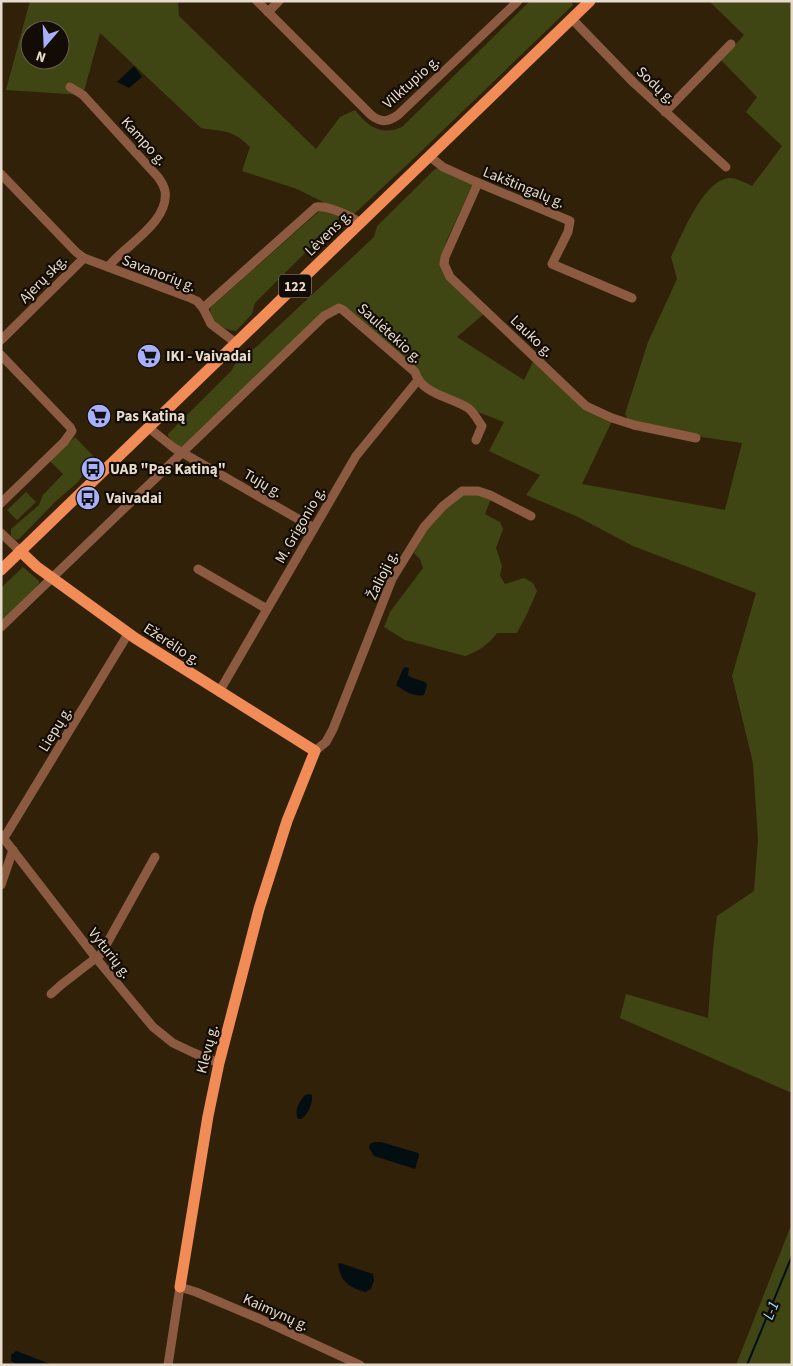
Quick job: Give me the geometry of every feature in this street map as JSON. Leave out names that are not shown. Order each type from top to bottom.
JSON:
[{"type":"main road","name":"Lėvens g.","points":[[1,570],[590,1]]},
{"type":"main road","name":"Ežerėlio g.","points":[[20,551],[51,578],[128,634],[315,751]]},
{"type":"main road","name":"Klevų g.","points":[[180,1286],[208,1116],[219,1062],[259,909],[286,821],[315,751]]},
{"type":"street","name":"Vilktupio g.","points":[[257,1],[371,115],[381,121],[387,121],[398,115],[518,1]]},
{"type":"street","points":[[268,12],[279,1]]},
{"type":"street","name":"Sodų g.","points":[[572,19],[634,83],[726,166]]},
{"type":"street","points":[[665,112],[731,44]]},
{"type":"street","name":"Kampo g.","points":[[70,87],[83,95],[158,177],[165,190],[165,204],[158,219],[108,268]]},
{"type":"street","name":"Lakštingalų g.","points":[[429,156],[443,167],[478,183],[570,220],[568,232],[552,264],[632,298]]},
{"type":"street","name":"Savanorių g.","points":[[1,174],[84,258],[188,297],[197,301],[203,308],[316,207],[325,207],[352,218],[360,224]]},
{"type":"street","name":"Lauko g.","points":[[478,183],[445,257],[444,264],[450,277],[586,406],[612,418],[634,425],[696,438]]},
{"type":"street","name":"Ajerų skg.","points":[[1,340],[84,258]]},
{"type":"street","points":[[203,308],[211,324],[236,343]]},
{"type":"street","name":"Saulėtekio g.","points":[[1,627],[324,316],[339,308],[344,310],[415,372],[418,380],[428,389],[470,409],[482,426],[476,440]]},
{"type":"street","points":[[1,355],[72,431],[64,442],[1,502]]},
{"type":"street","name":"M. Grigonio g.","points":[[219,692],[356,456],[418,380]]},
{"type":"street","name":"Tujų g.","points":[[149,428],[181,452],[314,528]]},
{"type":"street","name":"Žalioji g.","points":[[315,751],[326,742],[333,728],[398,569],[424,527],[443,506],[462,491],[478,491],[490,495],[531,516]]},
{"type":"street","points":[[1,533],[20,551]]},
{"type":"street","points":[[198,569],[267,608]]},
{"type":"street","name":"Liepų g.","points":[[2,836],[128,634]]},
{"type":"street","name":"Vyturių g.","points":[[2,836],[96,958],[153,1027],[173,1043],[219,1062]]},
{"type":"street","points":[[1,885],[13,850]]},
{"type":"street","points":[[51,994],[61,984],[101,954],[155,857]]},
{"type":"street","name":"Klevų g.","points":[[168,1365],[180,1286]]},
{"type":"street","name":"Kaimynų g.","points":[[180,1286],[260,1319],[360,1365]]},
{"type":"green space","points":[[30,1],[178,1],[179,16],[316,149],[340,117],[355,110],[370,125],[381,130],[388,131],[402,127],[530,1],[571,1],[573,5],[329,237],[314,244],[255,303],[252,314],[236,331],[218,325],[211,314],[210,308],[327,204],[297,189],[242,171],[250,147],[244,141],[233,134],[201,128],[100,33],[83,95],[6,90],[20,38],[20,70],[70,70],[70,20],[25,20]]},
{"type":"green space","points":[[709,1],[792,1],[792,1093],[620,1018],[626,994],[708,1018],[717,916],[754,891],[758,840],[753,763],[732,676],[756,593],[633,546],[578,517],[526,495],[540,475],[489,451],[504,422],[470,409],[428,389],[339,308],[181,452],[168,436],[245,354],[255,348],[374,237],[377,226],[435,169],[443,167],[474,181],[447,240],[441,260],[485,313],[457,337],[524,380],[534,360],[612,421],[582,484],[725,510],[742,443],[695,436],[629,422],[625,414],[648,342],[677,279],[671,257],[694,210],[702,198],[720,181],[733,178],[752,186],[782,146],[746,112],[757,97],[721,60],[744,35]]},
{"type":"green space","points":[[75,437],[97,460],[88,467],[78,482],[16,540],[11,536],[11,529],[39,505],[43,495],[63,474],[50,461]]},
{"type":"green space","points":[[26,492],[36,502],[17,520],[7,510]]},
{"type":"green space","points":[[477,493],[491,499],[485,514],[500,522],[503,529],[496,548],[502,566],[500,576],[505,584],[524,578],[533,583],[537,591],[528,612],[517,633],[497,633],[483,647],[465,656],[405,640],[384,627],[390,612],[423,568],[420,559],[414,553],[430,522],[459,495]]},
{"type":"green space","points":[[23,567],[39,581],[39,584],[1,622],[1,588]]},
{"type":"green space","points":[[792,1223],[792,1365],[736,1365]]},
{"type":"shaded area","points":[[134,66],[142,77],[129,88],[117,82]]},
{"type":"shaded area","points":[[405,667],[409,668],[408,675],[410,677],[425,682],[427,685],[424,695],[413,694],[396,685]]},
{"type":"shaded area","points":[[305,1095],[312,1095],[310,1108],[304,1117],[298,1119],[298,1106]]},
{"type":"shaded area","points":[[381,1142],[418,1153],[415,1169],[374,1156],[369,1148],[370,1144]]},
{"type":"shaded area","points":[[340,1263],[373,1274],[374,1280],[371,1289],[365,1292],[346,1283],[339,1270],[338,1264]]},
{"type":"shaded area","points":[[16,1351],[53,1365],[18,1365],[11,1361],[11,1355]]},
{"type":"waterway","name":"L-1","points":[[747,1365],[792,1256]]},
{"type":"place","name":"IKI - Vaivadai","points":[[149,356]]},
{"type":"place","name":"Pas Katiną","points":[[99,416]]},
{"type":"place","name":"UAB \"Pas Katiną\"","points":[[93,469]]},
{"type":"place","name":"Vaivadai","points":[[88,498]]}]
